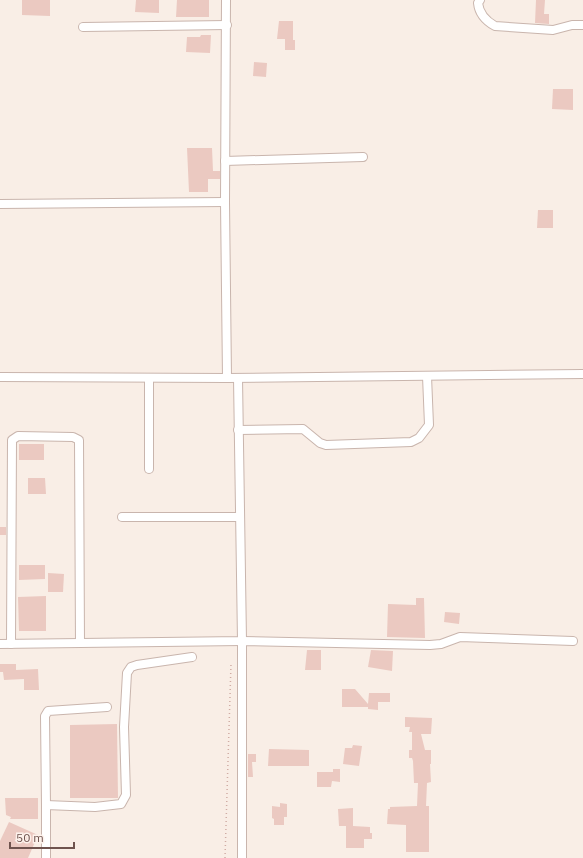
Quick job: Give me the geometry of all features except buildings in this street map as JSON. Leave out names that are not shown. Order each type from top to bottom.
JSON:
[{"type":"street","points":[[226,0],[225,202],[227,378]]},
{"type":"street","points":[[480,0],[478,3],[478,9],[488,22],[495,26],[552,30],[572,25],[583,25]]},
{"type":"street","points":[[83,27],[227,25]]},
{"type":"street","points":[[225,161],[363,157]]},
{"type":"street","points":[[0,204],[225,202]]},
{"type":"street","points":[[0,377],[148,379],[583,374]]},
{"type":"street","points":[[238,430],[303,429],[320,443],[326,445],[411,442],[424,434],[428,425],[427,376]]},
{"type":"street","points":[[238,378],[242,641],[242,858]]},
{"type":"street","points":[[148,379],[149,469]]},
{"type":"street","points":[[12,644],[12,440],[18,436],[74,437],[79,440],[80,643]]},
{"type":"street","points":[[122,517],[239,517]]},
{"type":"street","points":[[0,644],[242,641],[430,645],[441,644],[460,637],[573,641]]},
{"type":"street","points":[[46,805],[95,807],[121,804],[126,795],[124,727],[127,673],[131,667],[137,665],[192,657]]},
{"type":"street","points":[[46,858],[45,716],[48,711],[107,707]]},
{"type":"path","points":[[225,858],[231,664]]}]
